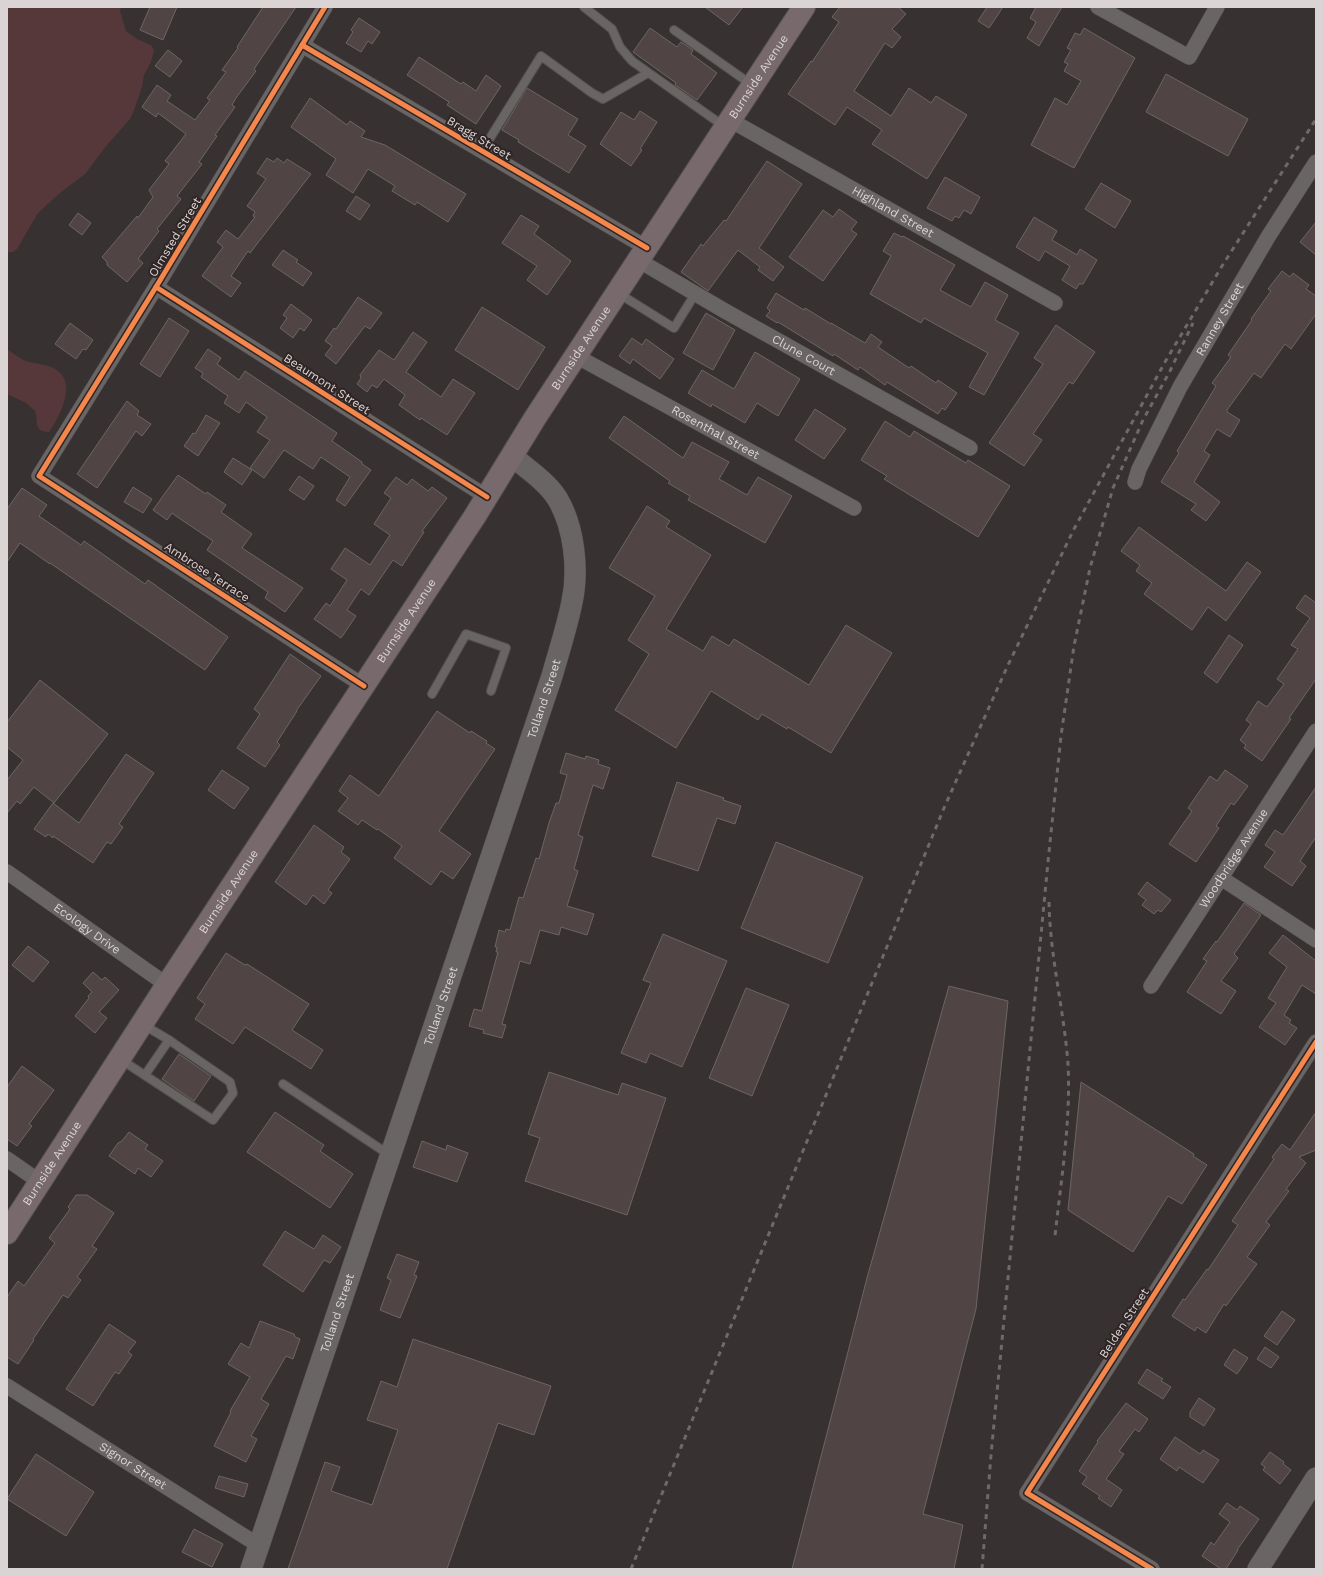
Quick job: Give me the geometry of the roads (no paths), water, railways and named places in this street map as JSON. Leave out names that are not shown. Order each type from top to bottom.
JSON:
[{"type":"main road","name":"Burnside Avenue","points":[[7,1232],[167,985],[364,686],[642,254],[804,7]]},
{"type":"main road","name":"Tolland Street","points":[[250,1569],[391,1156],[552,676],[573,601],[576,564],[569,523],[556,497],[544,484],[512,456]]},
{"type":"main road","points":[[1258,1569],[1316,1478]]},
{"type":"street","name":"Olmsted Street","points":[[39,476],[156,287],[325,7]]},
{"type":"street","points":[[1098,7],[1189,57],[1216,7]]},
{"type":"street","name":"Bragg Street","points":[[302,44],[482,151],[642,254]]},
{"type":"street","name":"Highland Street","points":[[728,124],[1055,303]]},
{"type":"street","name":"Ranney Street","points":[[1135,482],[1139,469],[1180,387],[1268,237],[1316,162]]},
{"type":"street","name":"Clune Court","points":[[642,254],[695,294],[970,448]]},
{"type":"street","name":"Beaumont Street","points":[[156,287],[486,497]]},
{"type":"street","name":"Rosenthal Street","points":[[576,356],[854,508]]},
{"type":"street","name":"Ambrose Terrace","points":[[39,476],[364,686]]},
{"type":"street","name":"Woodbridge Avenue","points":[[1151,986],[1316,731]]},
{"type":"street","name":"Ecology Drive","points":[[7,872],[167,985]]},
{"type":"street","points":[[1222,878],[1316,940]]},
{"type":"street","name":"Belden Street","points":[[1152,1569],[1028,1493],[1316,1042]]},
{"type":"street","points":[[7,1159],[40,1182]]},
{"type":"street","name":"Signor Street","points":[[7,1386],[258,1545]]},
{"type":"lane","points":[[584,7],[612,29],[620,47],[632,61],[648,73],[728,124]]},
{"type":"lane","points":[[674,30],[753,85]]},
{"type":"lane","points":[[482,151],[541,56],[592,93],[603,99],[648,73]]},
{"type":"lane","points":[[617,293],[674,328],[695,294]]},
{"type":"lane","points":[[432,694],[466,634],[506,648],[491,691]]},
{"type":"lane","points":[[120,1058],[213,1120],[233,1093],[230,1082],[169,1040],[142,1024]]},
{"type":"lane","points":[[145,1075],[169,1040]]},
{"type":"lane","points":[[283,1084],[391,1156]]},
{"type":"railway","points":[[631,1569],[944,808],[1008,665],[1074,529],[1165,362],[1222,266],[1316,119]]},
{"type":"railway","points":[[982,1569],[991,1455],[1048,862],[1061,736],[1074,646],[1090,568],[1113,488],[1143,420],[1170,371],[1193,323]]},
{"type":"railway","points":[[1049,902],[1052,943],[1066,1044],[1069,1085],[1067,1129],[1055,1236]]}]
